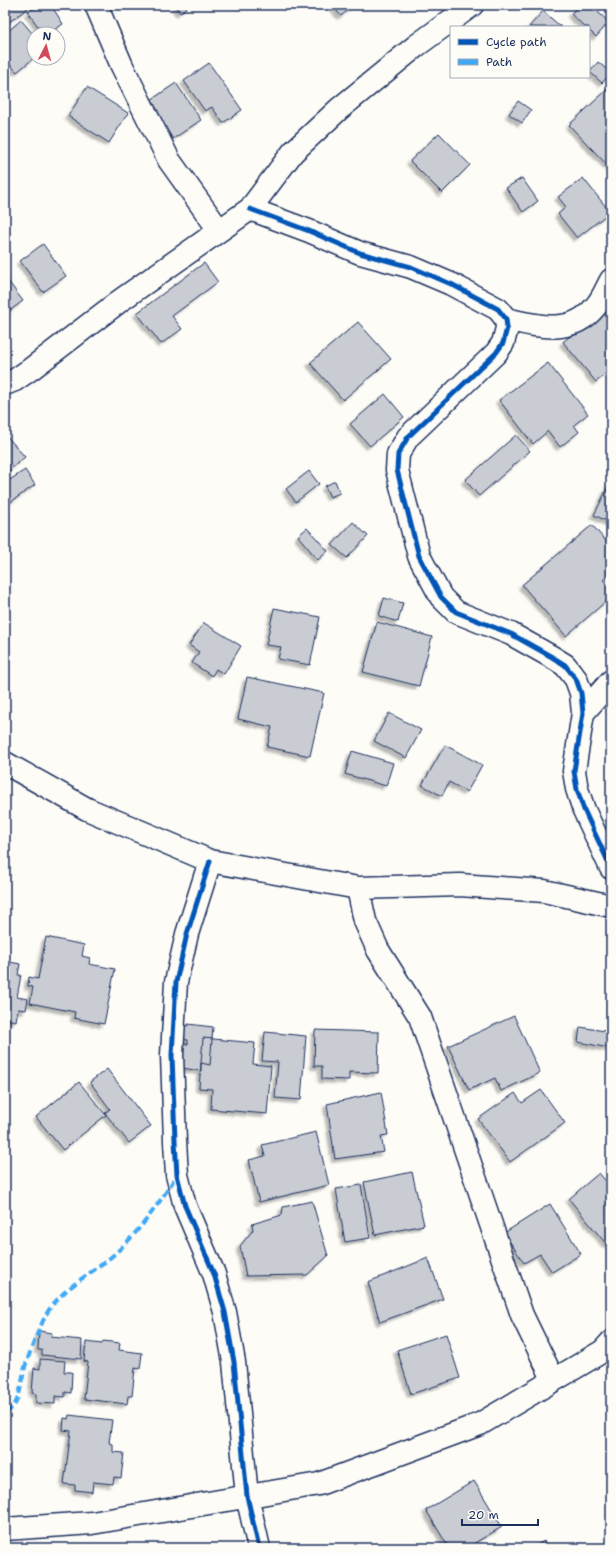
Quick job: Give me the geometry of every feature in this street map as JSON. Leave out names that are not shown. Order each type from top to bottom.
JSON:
[{"type":"street","points":[[96,5],[122,66],[169,160],[219,230]]},
{"type":"street","points":[[5,384],[15,380],[31,369],[120,300],[250,209],[293,152],[339,110],[416,46],[472,5]]},
{"type":"street","points":[[250,209],[309,231],[360,254],[411,267],[451,284],[498,309],[506,319],[507,328],[503,343],[496,353],[408,437],[398,454],[397,470],[418,556],[441,597],[456,612],[511,634],[565,666],[576,679],[583,713],[574,771],[577,789],[584,810],[611,868]]},
{"type":"street","points":[[506,319],[537,326],[558,327],[578,321],[595,308],[611,280]]},
{"type":"street","points":[[583,713],[611,681]]},
{"type":"street","points":[[5,763],[87,809],[210,861],[358,888],[460,885],[544,891],[611,906]]},
{"type":"street","points":[[210,861],[187,934],[176,982],[172,1055],[177,1175],[185,1206],[214,1274],[225,1312],[234,1362],[247,1496],[259,1548]]},
{"type":"street","points":[[358,888],[365,921],[378,950],[420,1017],[522,1315],[553,1379]]},
{"type":"street","points":[[5,1529],[92,1523],[319,1484],[480,1424],[553,1379],[603,1351],[611,1342]]},
{"type":"building","points":[[5,5],[32,5],[5,25]]},
{"type":"building","points":[[39,5],[51,5],[63,24],[60,26],[38,26],[28,12]]},
{"type":"building","points":[[174,5],[189,5],[180,13]]},
{"type":"building","points":[[332,5],[354,5],[341,16]]},
{"type":"building","points":[[579,5],[590,5],[609,22],[596,37],[590,31],[590,26],[584,26],[571,14]]},
{"type":"building","points":[[543,11],[560,26],[530,26]]},
{"type":"building","points":[[21,20],[26,26],[26,65],[17,72],[5,59],[5,34]]},
{"type":"building","points":[[598,62],[611,73],[602,83],[590,72]]},
{"type":"building","points":[[209,63],[242,110],[223,123],[212,107],[205,111],[184,81]]},
{"type":"building","points":[[176,83],[201,120],[173,139],[148,102]]},
{"type":"building","points":[[611,86],[611,169],[569,125]]},
{"type":"building","points":[[87,87],[128,113],[109,143],[68,116]]},
{"type":"building","points":[[518,101],[531,110],[522,123],[509,114]]},
{"type":"building","points":[[439,133],[470,165],[442,193],[410,161]]},
{"type":"building","points":[[522,178],[538,201],[523,212],[506,188]]},
{"type":"building","points":[[583,178],[610,212],[577,238],[558,214],[566,207],[558,197]]},
{"type":"building","points":[[43,244],[66,276],[43,292],[20,261]]},
{"type":"building","points":[[204,263],[218,282],[172,316],[182,329],[161,344],[137,313]]},
{"type":"building","points":[[5,277],[23,301],[5,314]]},
{"type":"building","points":[[602,310],[611,320],[611,369],[596,382],[563,342]]},
{"type":"building","points":[[358,322],[391,359],[343,400],[310,363]]},
{"type":"building","points":[[548,363],[588,414],[574,425],[579,432],[560,447],[548,431],[533,444],[499,400]]},
{"type":"building","points":[[385,394],[404,417],[370,446],[350,424]]},
{"type":"building","points":[[5,434],[25,457],[5,474]]},
{"type":"building","points":[[516,435],[530,451],[479,496],[465,480]]},
{"type":"building","points":[[25,470],[35,485],[5,506],[5,483]]},
{"type":"building","points":[[309,471],[319,484],[296,502],[286,489]]},
{"type":"building","points":[[335,481],[340,493],[330,497],[325,486]]},
{"type":"building","points":[[611,481],[611,523],[594,515]]},
{"type":"building","points":[[353,522],[368,536],[347,558],[332,545]]},
{"type":"building","points":[[592,525],[611,547],[611,573],[603,580],[611,589],[611,597],[566,636],[522,585]]},
{"type":"building","points":[[307,528],[328,551],[318,560],[298,536]]},
{"type":"building","points":[[384,598],[403,603],[398,622],[379,616]]},
{"type":"building","points":[[274,608],[320,617],[310,665],[278,659],[281,647],[266,645]]},
{"type":"building","points":[[377,622],[432,637],[419,686],[363,672]]},
{"type":"building","points":[[204,623],[241,646],[224,674],[216,669],[212,676],[192,663],[199,652],[189,645]]},
{"type":"building","points":[[247,677],[324,693],[310,756],[267,747],[272,727],[238,719]]},
{"type":"building","points":[[389,713],[421,730],[406,758],[374,741]]},
{"type":"building","points":[[445,745],[482,765],[467,792],[449,782],[442,796],[422,785]]},
{"type":"building","points":[[352,751],[393,763],[386,786],[345,774]]},
{"type":"building","points":[[46,937],[84,945],[82,956],[90,958],[89,964],[115,969],[104,1024],[74,1018],[75,1012],[30,1003],[33,987],[28,986],[29,977],[38,979]]},
{"type":"building","points":[[5,961],[20,964],[18,975],[21,975],[17,997],[28,999],[26,1010],[18,1009],[16,1021],[5,1019]]},
{"type":"building","points":[[514,1016],[540,1073],[501,1091],[495,1078],[469,1090],[448,1046]]},
{"type":"building","points":[[188,1024],[213,1027],[210,1065],[201,1063],[201,1071],[182,1068],[184,1060],[181,1060],[183,1044],[188,1044],[188,1040],[181,1039],[185,1025],[188,1026]]},
{"type":"building","points":[[580,1027],[611,1032],[609,1048],[578,1042]]},
{"type":"building","points":[[315,1030],[379,1032],[378,1073],[349,1072],[349,1080],[322,1079],[322,1066],[314,1066]]},
{"type":"building","points":[[265,1032],[306,1036],[301,1100],[275,1098],[278,1062],[262,1061]]},
{"type":"building","points":[[203,1038],[255,1043],[253,1064],[271,1066],[267,1114],[211,1109],[212,1089],[199,1088]]},
{"type":"building","points":[[107,1069],[151,1126],[129,1143],[105,1113],[110,1109],[90,1082]]},
{"type":"building","points":[[79,1082],[106,1115],[63,1150],[36,1117]]},
{"type":"building","points":[[541,1090],[565,1123],[510,1162],[478,1119],[515,1093],[522,1103]]},
{"type":"building","points":[[381,1092],[388,1135],[381,1136],[384,1152],[335,1159],[327,1104]]},
{"type":"building","points":[[316,1132],[329,1185],[259,1202],[249,1160],[265,1156],[262,1145]]},
{"type":"building","points":[[412,1172],[424,1225],[375,1235],[364,1182]]},
{"type":"building","points":[[599,1173],[611,1187],[611,1241],[607,1245],[569,1199]]},
{"type":"building","points":[[361,1185],[370,1238],[345,1242],[336,1189]]},
{"type":"building","points":[[312,1201],[328,1256],[307,1275],[246,1276],[240,1246],[253,1230],[252,1224],[282,1215],[283,1207]]},
{"type":"building","points":[[550,1204],[581,1254],[552,1272],[540,1254],[524,1263],[504,1233]]},
{"type":"building","points":[[428,1258],[443,1299],[380,1322],[368,1282]]},
{"type":"building","points":[[39,1331],[52,1333],[51,1337],[82,1340],[81,1359],[42,1355],[42,1350],[38,1350]]},
{"type":"building","points":[[446,1334],[460,1378],[411,1394],[397,1350]]},
{"type":"building","points":[[103,1341],[120,1343],[119,1350],[142,1353],[140,1369],[135,1368],[132,1396],[128,1396],[127,1404],[84,1399],[88,1362],[84,1361],[86,1342],[102,1344]]},
{"type":"building","points":[[40,1359],[65,1361],[64,1372],[72,1372],[71,1393],[65,1392],[65,1397],[55,1396],[55,1404],[36,1403],[36,1394],[32,1393],[34,1368],[40,1369]]},
{"type":"building","points":[[69,1415],[112,1420],[109,1443],[113,1444],[113,1452],[124,1453],[121,1478],[114,1477],[113,1484],[93,1482],[92,1492],[75,1490],[75,1485],[64,1484],[71,1431],[63,1430],[64,1418],[68,1419]]},
{"type":"building","points":[[474,1481],[502,1527],[466,1548],[449,1548],[426,1510]]},
{"type":"building","points":[[544,1541],[549,1548],[532,1548]]},
{"type":"marked path","points":[[5,1412],[12,1408],[18,1398],[25,1367],[32,1346],[44,1319],[53,1304],[68,1289],[103,1264],[130,1239],[155,1208],[177,1175]]},
{"type":"cycle path","points":[[250,209],[309,231],[360,253],[411,267],[451,284],[498,309],[506,319],[507,328],[503,343],[496,353],[408,437],[398,454],[397,470],[419,556],[441,597],[456,612],[511,634],[552,657],[565,665],[576,679],[581,693],[583,713],[574,771],[577,789],[584,810],[611,868]]},
{"type":"cycle path","points":[[210,861],[187,934],[176,982],[172,1055],[177,1175],[185,1206],[214,1274],[225,1312],[234,1362],[247,1496],[259,1548]]}]
